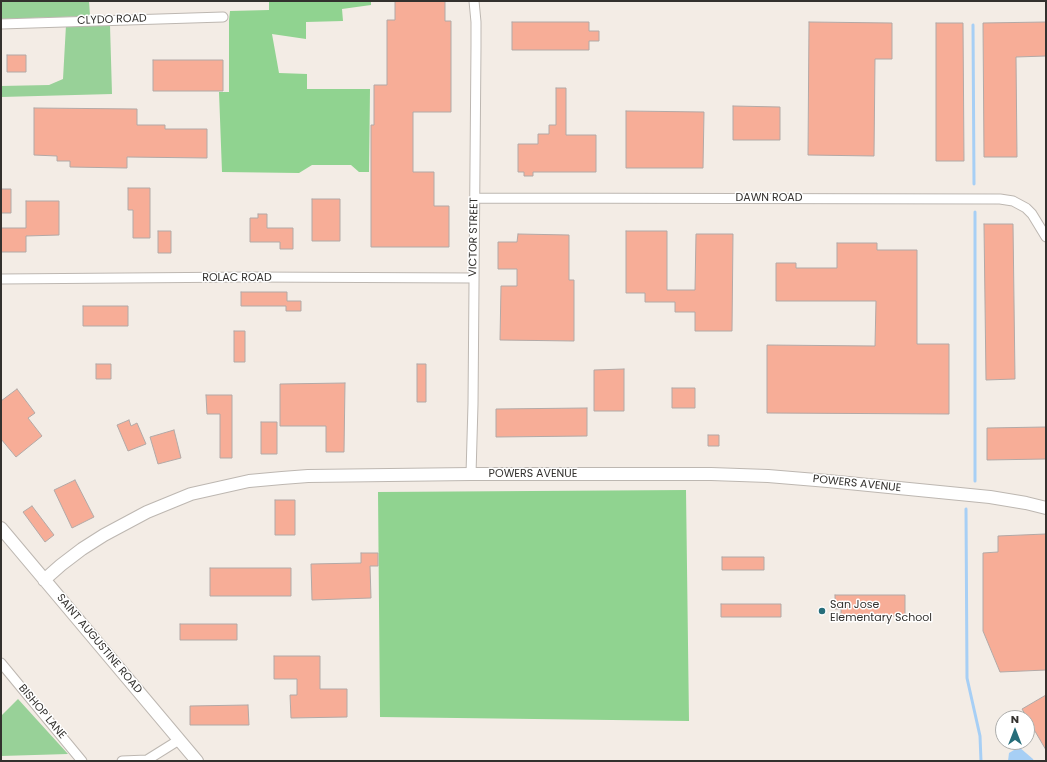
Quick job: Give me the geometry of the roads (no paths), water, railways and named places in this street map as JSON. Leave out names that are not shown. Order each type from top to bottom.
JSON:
[{"type":"street","name":"VICTOR STREET","points":[[471,474],[475,198],[476,22],[474,1]]},
{"type":"street","name":"CLYDO ROAD","points":[[1,24],[223,17]]},
{"type":"street","name":"DAWN ROAD","points":[[475,198],[1000,198],[1021,204],[1026,208],[1032,214],[1046,238]]},
{"type":"street","name":"ROLAC ROAD","points":[[1,279],[249,277],[474,278]]},
{"type":"street","name":"POWERS AVENUE","points":[[44,580],[61,565],[104,534],[147,512],[192,494],[249,481],[308,476],[710,474],[768,476],[990,497],[1046,508]]},
{"type":"street","name":"SAINT AUGUSTINE ROAD","points":[[1,528],[197,761]]},
{"type":"street","name":"BISHOP LANE","points":[[1,663],[82,761]]},
{"type":"street","points":[[122,761],[147,760],[179,740]]},
{"type":"water","points":[[1014,750],[1022,750],[1034,761],[1008,761],[1009,753]]},
{"type":"waterway","points":[[973,25],[974,184]]},
{"type":"waterway","points":[[975,212],[975,481]]},
{"type":"waterway","points":[[966,509],[967,678],[980,736],[981,761]]},
{"type":"place","name":"San Jose Elementary School","points":[[822,611]]}]
